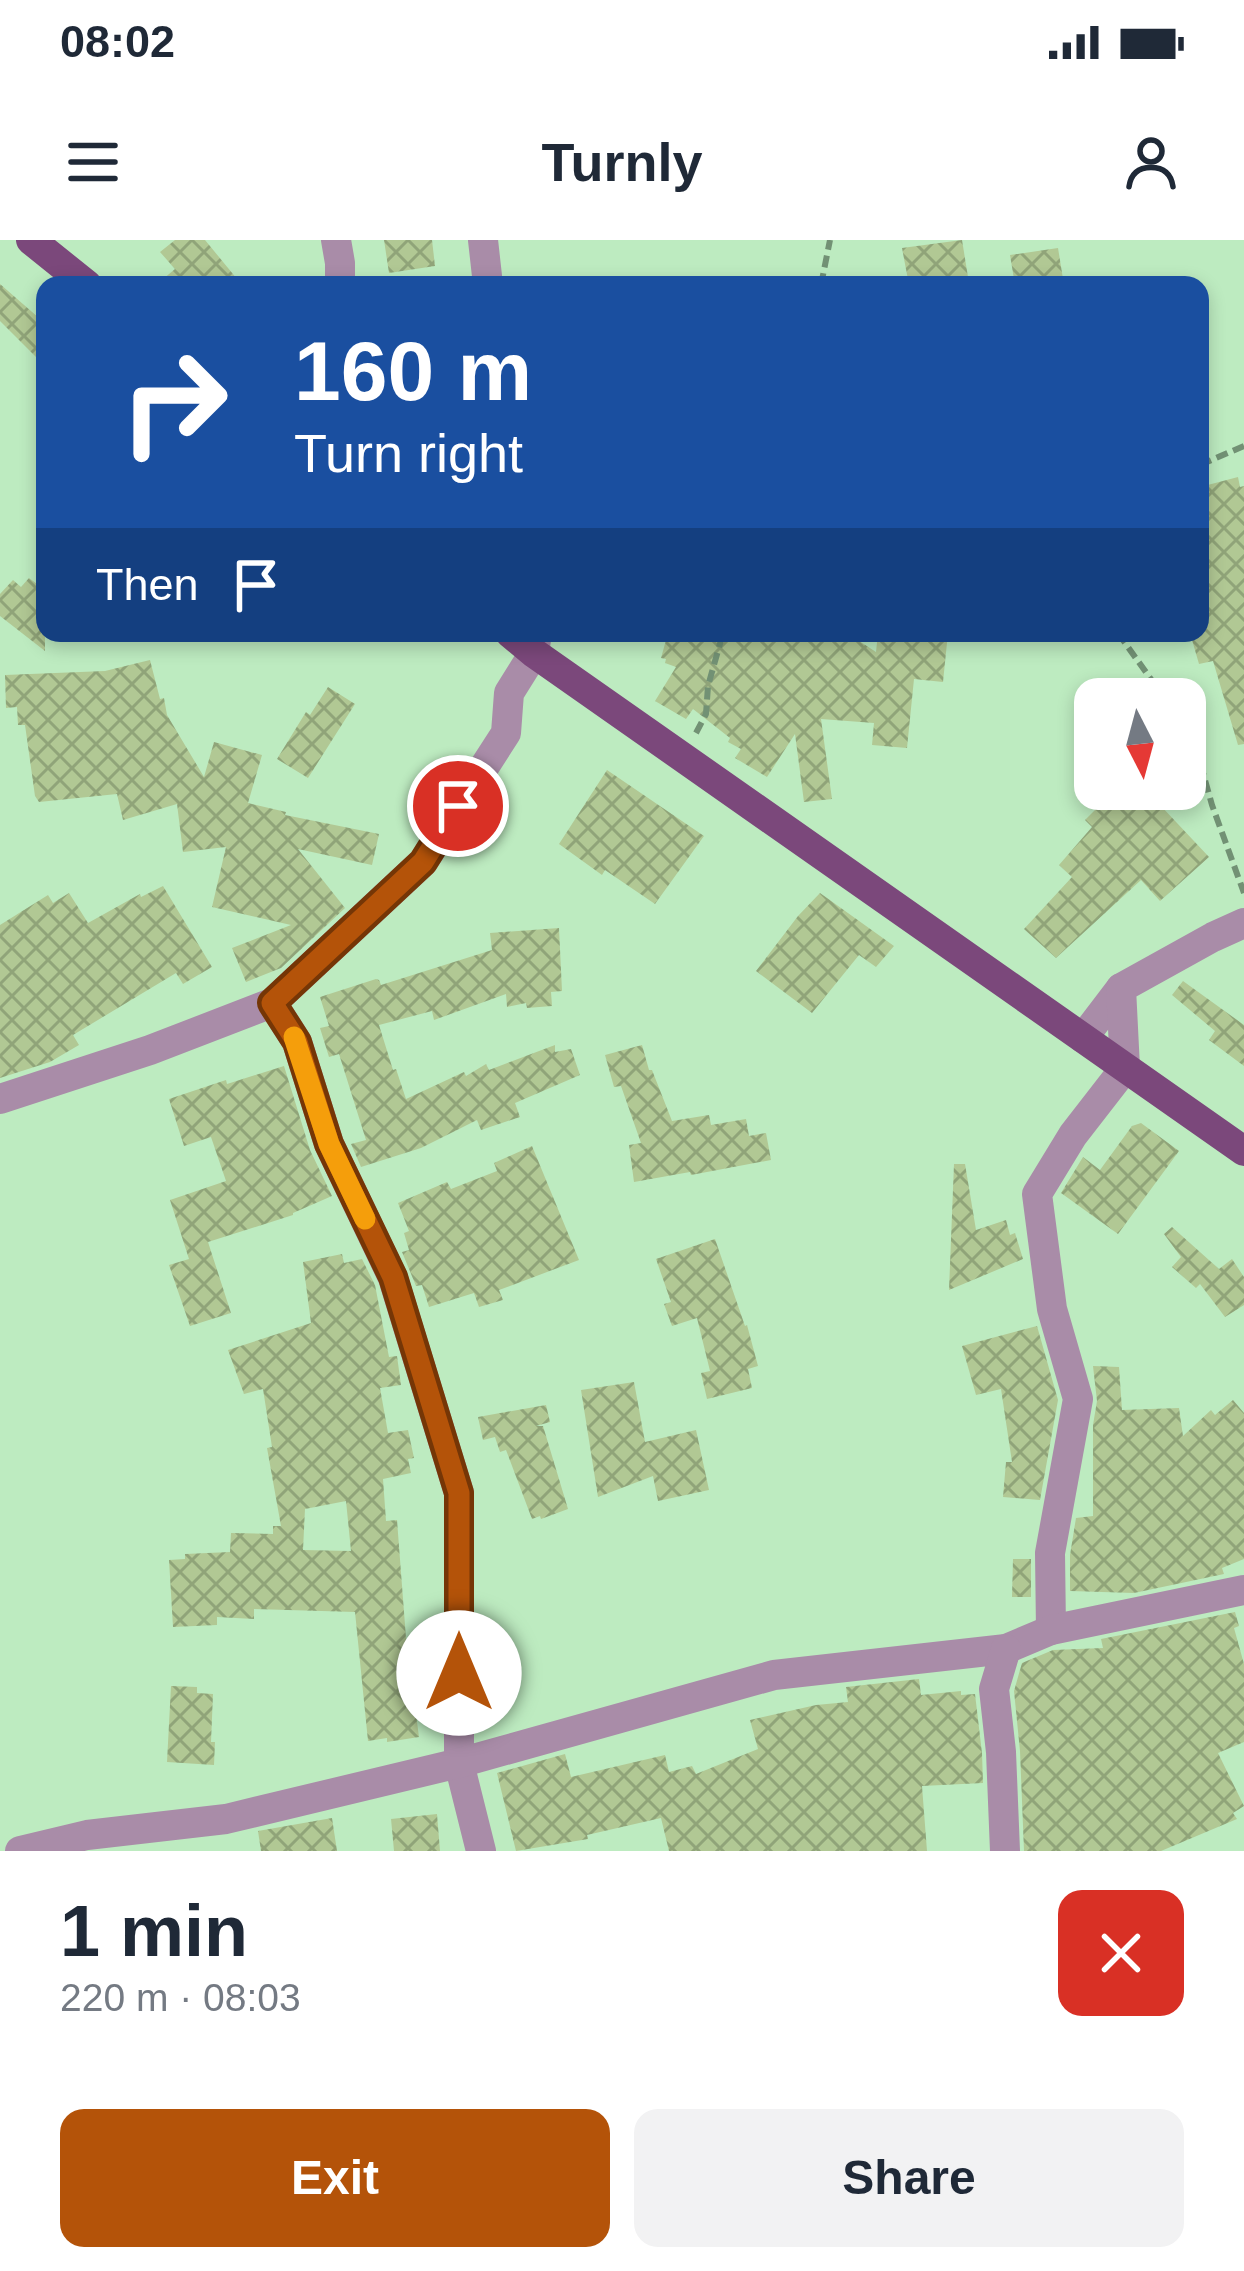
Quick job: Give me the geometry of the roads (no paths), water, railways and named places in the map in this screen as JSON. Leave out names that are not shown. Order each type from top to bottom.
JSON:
[{"type":"main road","points":[[31,240],[76,276]]},
{"type":"main road","points":[[530,642],[1244,1151]]},
{"type":"street","points":[[336,240],[340,276]]},
{"type":"street","points":[[483,240],[487,276]]},
{"type":"street","points":[[0,1099],[150,1050],[272,1003],[423,862],[506,733],[508,693],[526,642]]},
{"type":"street","points":[[1083,1038],[1121,988],[1244,923]]},
{"type":"street","points":[[1051,1630],[1050,1553],[1078,1400],[1052,1309],[1037,1194],[1073,1135],[1125,1068],[1121,988]]},
{"type":"street","points":[[272,1003],[297,1042],[329,1144],[393,1277],[459,1493],[459,1763],[481,1851]]},
{"type":"street","points":[[20,1851],[226,1819],[459,1763],[775,1675],[1006,1649],[1051,1630],[1244,1590]]},
{"type":"street","points":[[1005,1851],[994,1689],[1006,1649]]}]
